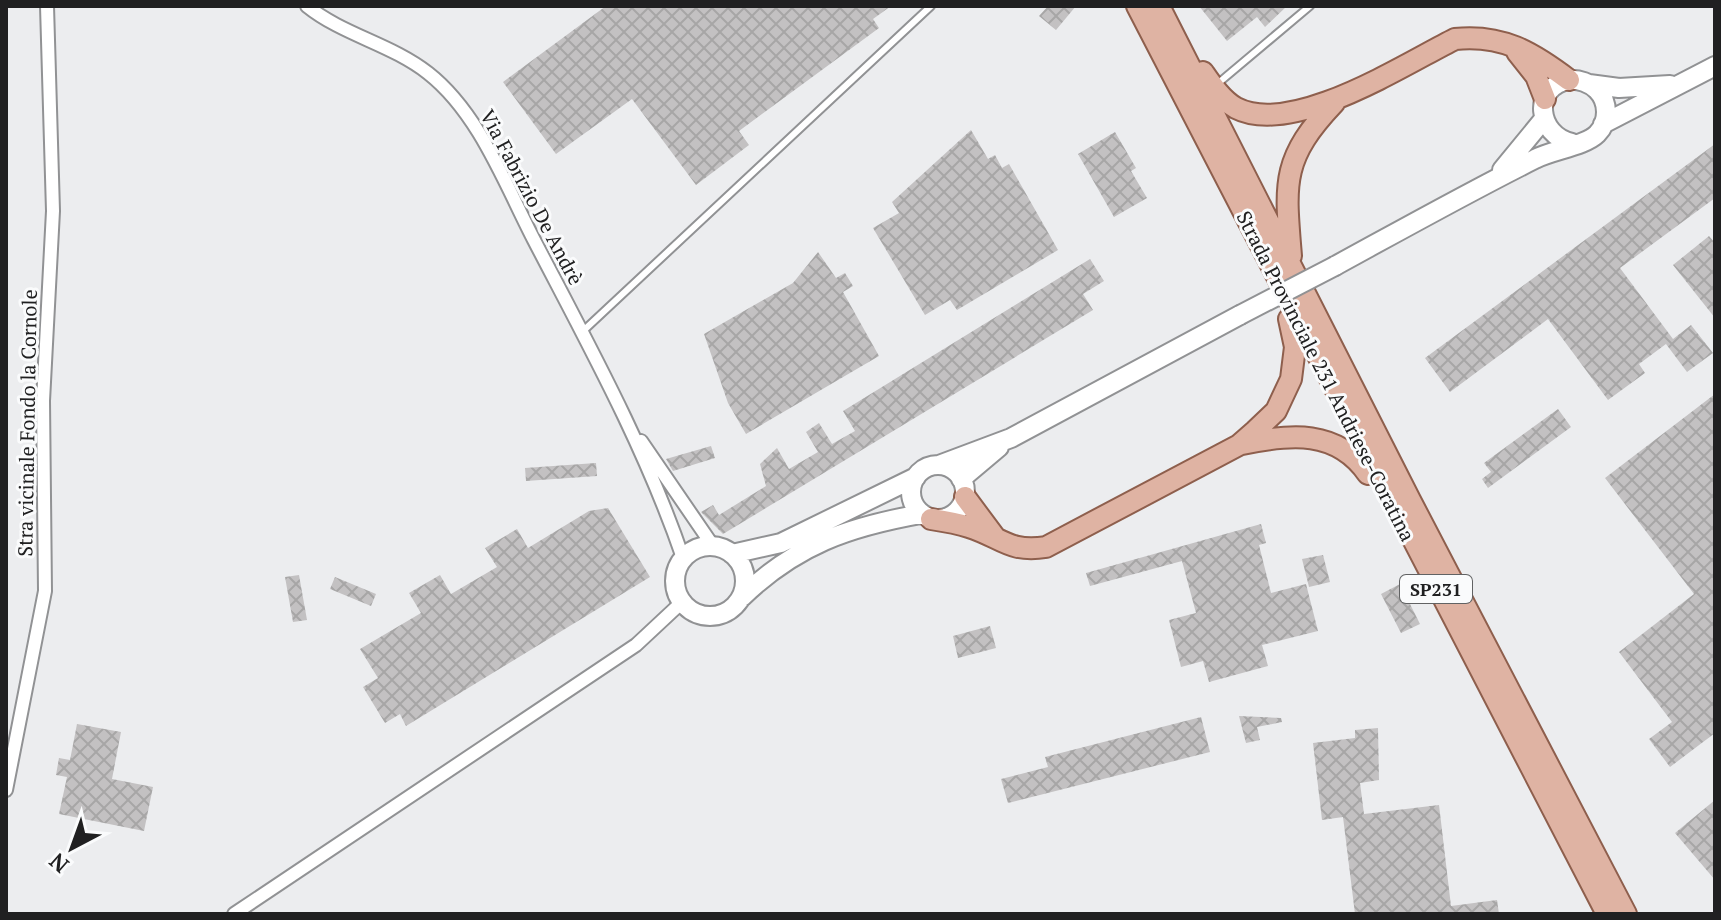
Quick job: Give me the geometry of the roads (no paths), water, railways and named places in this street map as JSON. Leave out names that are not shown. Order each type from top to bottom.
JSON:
[{"type":"main road","name":"Strada Provinciale 231 Andriese-Coratina","points":[[1137,6],[1393,507],[1607,914]]},
{"type":"main road","name":"Strada Provinciale 231 Andriese-Coratina","points":[[1161,10],[1626,914]]},
{"type":"main road","points":[[1161,10],[1214,87],[1238,109],[1267,116],[1302,112],[1455,39],[1483,36],[1513,45],[1579,81],[1606,106],[1603,124]]},
{"type":"main road","points":[[1513,45],[1536,76],[1554,136],[1572,143]]},
{"type":"main road","points":[[1011,438],[963,488],[962,505],[949,517],[926,516],[862,524],[770,568],[725,614],[713,617],[690,611],[681,603],[674,580],[683,558],[697,549],[713,546],[732,554],[781,543],[828,517],[916,477],[922,470],[1011,438],[1491,182],[1572,143],[1588,141],[1603,124],[1715,66]]},
{"type":"main road","points":[[1491,182],[1525,146],[1551,90],[1579,81],[1619,88],[1680,84]]},
{"type":"main road","points":[[1292,268],[1286,193],[1290,166],[1305,133],[1339,97]]},
{"type":"main road","points":[[916,477],[911,495],[926,516],[969,526],[996,540],[1026,550],[1046,547],[1239,445],[1276,411],[1291,379],[1295,347],[1291,324],[1268,263]]},
{"type":"main road","points":[[1239,445],[1300,435],[1326,440],[1355,456],[1393,507]]},
{"type":"main road","points":[[939,465],[948,467],[996,540]]},
{"type":"main road","points":[[732,554],[744,574],[742,597]]},
{"type":"street","name":"Stra vicinale Fondo la Cornole","points":[[6,790],[45,591],[43,401],[53,211],[47,6]]},
{"type":"street","name":"Via Fabrizio De Andrè","points":[[307,6],[325,21],[388,48],[429,73],[472,121],[632,429]]},
{"type":"street","points":[[632,429],[713,546]]},
{"type":"street","points":[[632,429],[683,558]]},
{"type":"street","points":[[234,914],[636,645],[681,603]]},
{"type":"lane","points":[[582,332],[931,6]]},
{"type":"lane","points":[[1214,87],[1310,6]]}]
